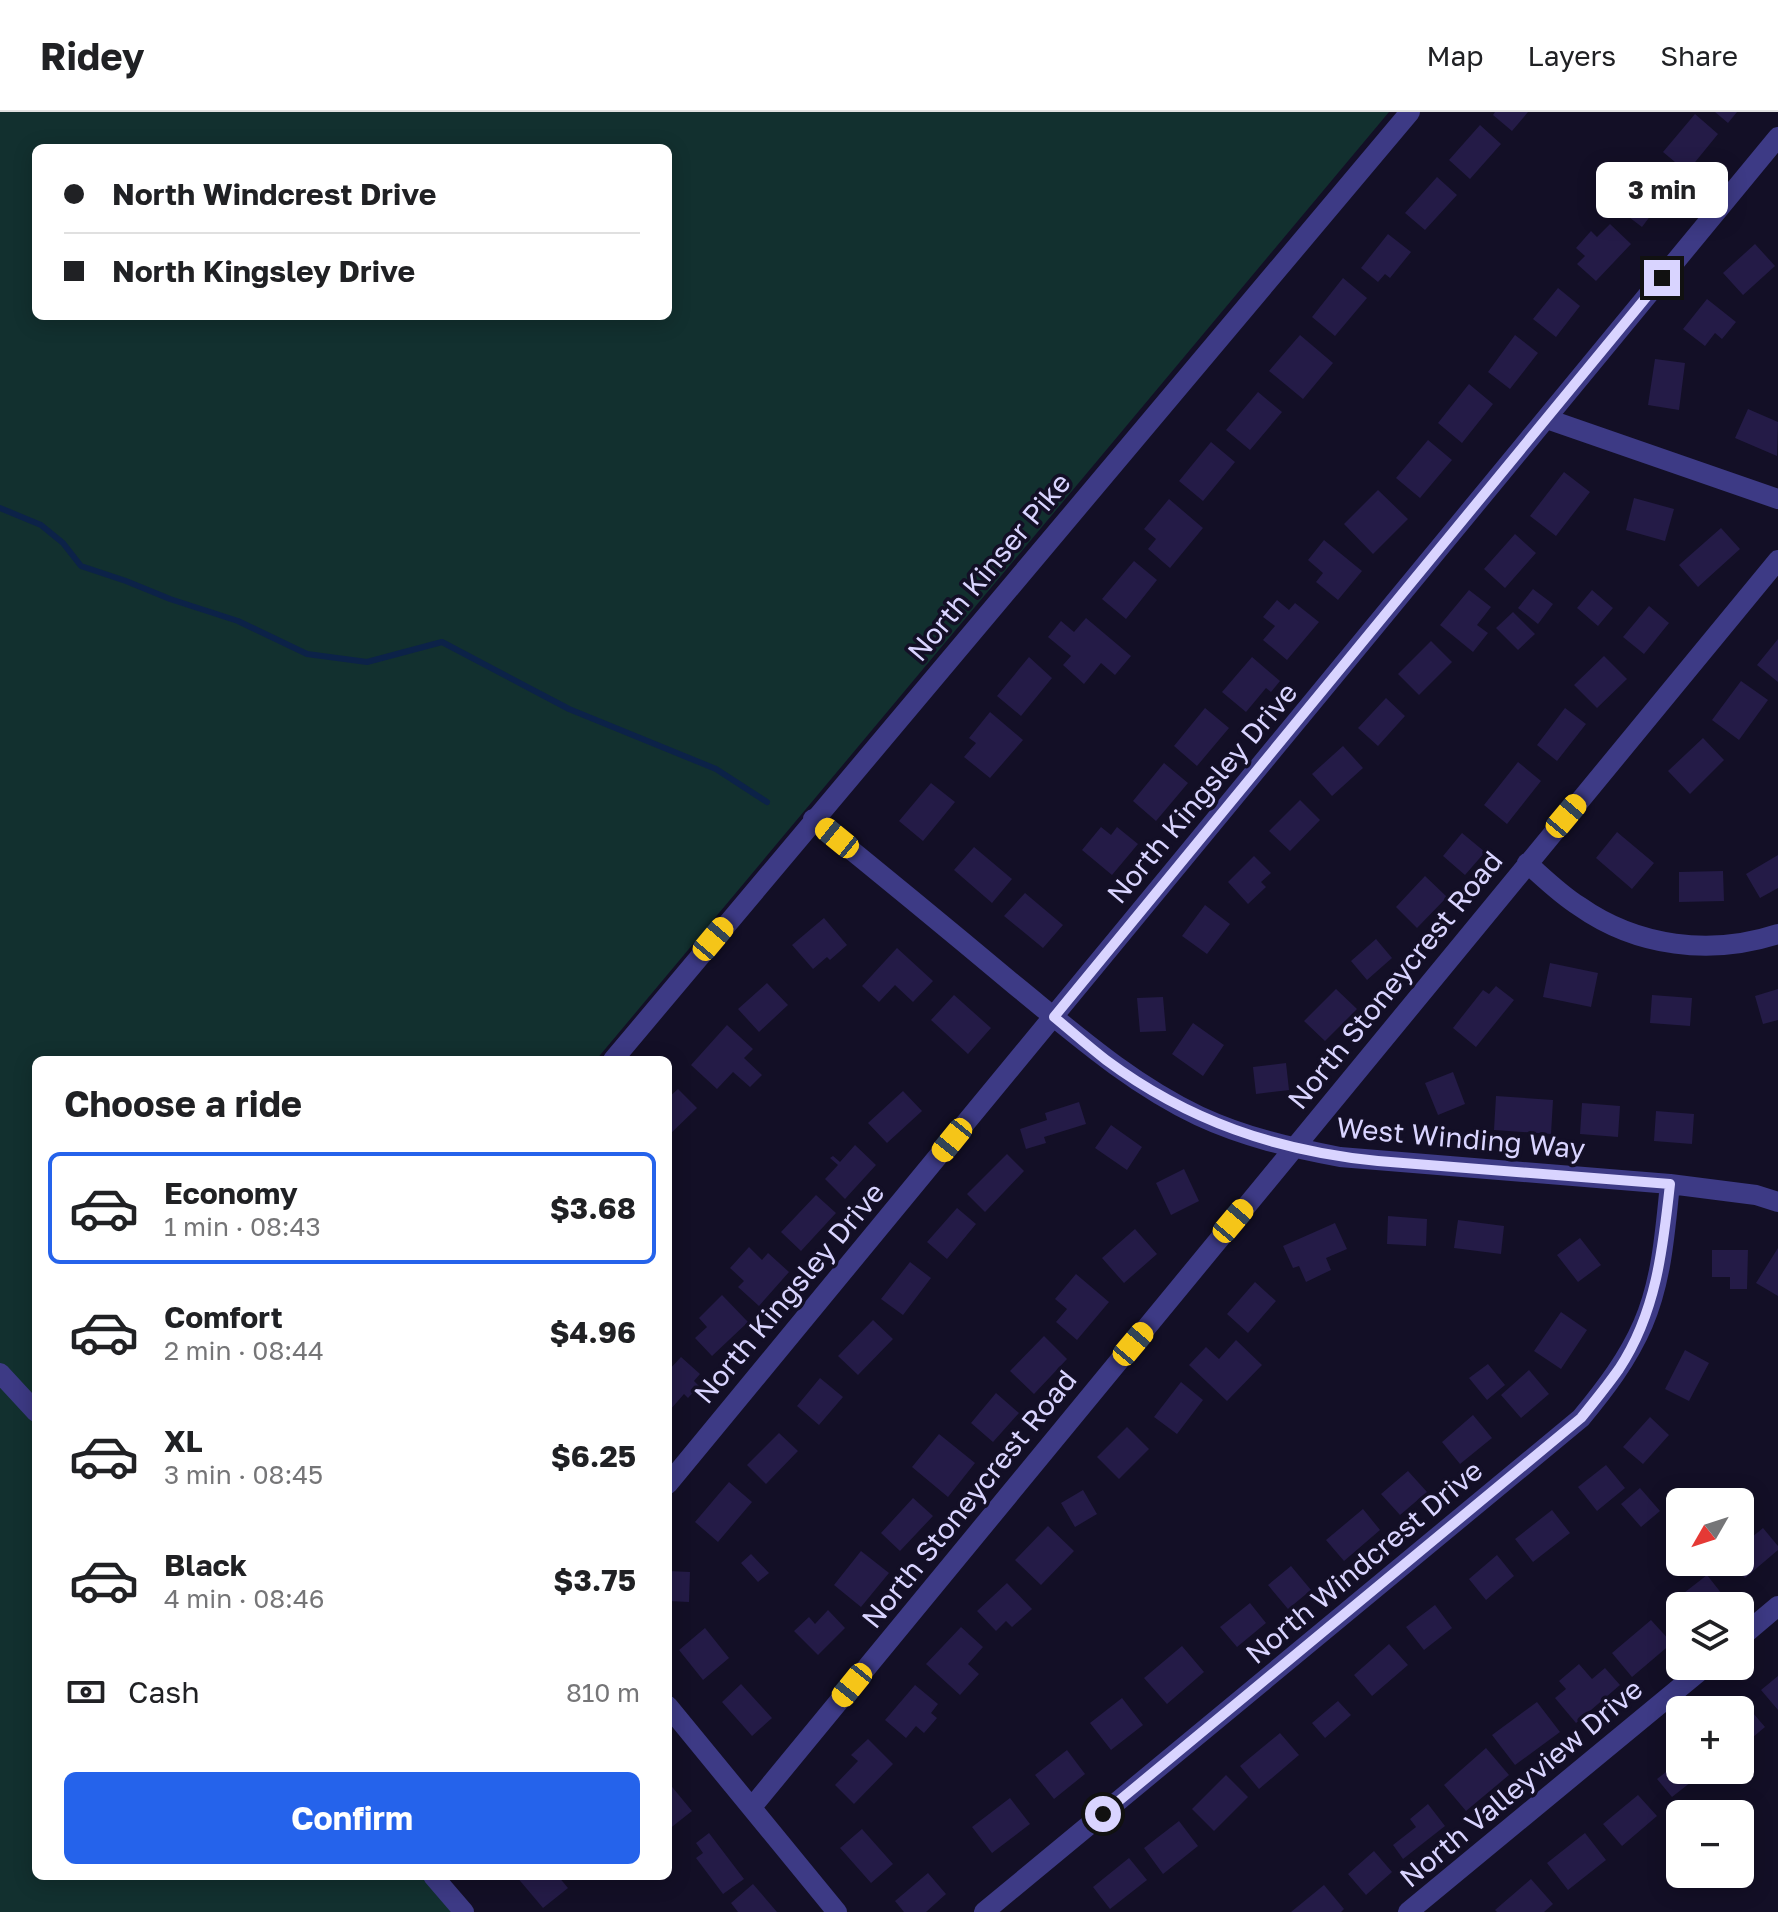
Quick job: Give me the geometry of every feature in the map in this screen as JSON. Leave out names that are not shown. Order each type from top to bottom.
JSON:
[{"type":"street","name":"North Kinser Pike","points":[[616,1056],[1410,112]]},
{"type":"street","name":"North Kingsley Drive","points":[[672,1479],[1778,137]]},
{"type":"street","points":[[1547,419],[1778,499]]},
{"type":"street","name":"North Stoneycrest Road","points":[[752,1807],[1778,560]]},
{"type":"street","name":"West Winding Way","points":[[813,819],[1106,1060],[1167,1099],[1239,1133],[1340,1157],[1670,1184],[1756,1195],[1778,1202]]},
{"type":"street","points":[[1527,863],[1597,918],[1639,936],[1664,943],[1719,946],[1778,934]]},
{"type":"street","name":"North Windcrest Drive","points":[[984,1912],[1581,1418],[1621,1366],[1643,1324],[1659,1271],[1670,1184]]},
{"type":"street","points":[[0,1373],[32,1408]]},
{"type":"street","points":[[1754,1626],[1778,1606]]},
{"type":"street","name":"North Valleyview Drive","points":[[1408,1912],[1689,1680]]},
{"type":"street","points":[[672,1711],[837,1912]]},
{"type":"street","points":[[436,1880],[464,1912]]},
{"type":"green space","points":[[0,112],[1389,112],[599,1056],[32,1056],[32,1880],[425,1880],[452,1912],[0,1912]]},
{"type":"building","points":[[1495,112],[1528,112],[1512,131],[1493,115]]},
{"type":"building","points":[[1715,112],[1737,112],[1728,123]]},
{"type":"building","points":[[1695,114],[1718,134],[1687,172],[1663,152]]},
{"type":"building","points":[[1480,125],[1501,144],[1470,179],[1449,160]]},
{"type":"building","points":[[1437,177],[1457,195],[1425,230],[1405,213]]},
{"type":"building","points":[[1618,182],[1654,211],[1642,227],[1621,211],[1615,218],[1600,205]]},
{"type":"building","points":[[1610,224],[1631,244],[1596,281],[1577,264],[1585,256],[1576,248],[1591,231],[1597,237]]},
{"type":"building","points":[[1388,234],[1411,252],[1390,278],[1385,274],[1378,282],[1361,268]]},
{"type":"building","points":[[1755,244],[1775,266],[1743,295],[1723,273]]},
{"type":"building","points":[[1343,278],[1367,298],[1335,336],[1312,317]]},
{"type":"building","points":[[1558,288],[1580,306],[1556,337],[1533,319]]},
{"type":"building","points":[[1707,299],[1736,322],[1722,339],[1715,333],[1705,346],[1683,329]]},
{"type":"building","points":[[1300,335],[1333,363],[1303,399],[1269,371]]},
{"type":"building","points":[[1515,335],[1538,353],[1510,389],[1488,372]]},
{"type":"building","points":[[1655,359],[1685,363],[1679,410],[1648,405]]},
{"type":"building","points":[[1469,384],[1493,404],[1462,443],[1438,423]]},
{"type":"building","points":[[1258,392],[1282,412],[1250,450],[1226,430]]},
{"type":"building","points":[[1748,409],[1778,422],[1777,456],[1735,438]]},
{"type":"building","points":[[1428,440],[1452,460],[1420,498],[1396,478]]},
{"type":"building","points":[[1211,442],[1235,462],[1203,501],[1179,481]]},
{"type":"building","points":[[1564,472],[1590,492],[1556,536],[1530,516]]},
{"type":"building","points":[[1378,490],[1408,519],[1373,554],[1344,524]]},
{"type":"building","points":[[1634,498],[1674,509],[1665,541],[1626,530]]},
{"type":"building","points":[[1169,499],[1203,528],[1170,568],[1148,549],[1156,539],[1144,529]]},
{"type":"building","points":[[1721,528],[1740,549],[1698,587],[1679,565]]},
{"type":"building","points":[[1515,534],[1536,553],[1505,588],[1484,569]]},
{"type":"building","points":[[1324,540],[1362,571],[1338,600],[1316,582],[1323,573],[1308,560]]},
{"type":"building","points":[[1134,561],[1157,580],[1126,619],[1102,599]]},
{"type":"building","points":[[1533,589],[1553,604],[1538,624],[1518,608]]},
{"type":"building","points":[[1469,590],[1491,607],[1477,625],[1488,633],[1473,652],[1440,625]]},
{"type":"building","points":[[1592,590],[1613,608],[1598,626],[1577,608]]},
{"type":"building","points":[[1277,600],[1289,610],[1295,603],[1319,622],[1287,660],[1263,640],[1275,626],[1263,617]]},
{"type":"building","points":[[1649,606],[1669,623],[1644,654],[1623,637]]},
{"type":"building","points":[[1513,612],[1535,634],[1518,650],[1496,628]]},
{"type":"building","points":[[1086,618],[1131,656],[1115,675],[1101,663],[1084,684],[1063,665],[1071,656],[1048,637],[1061,621],[1074,632]]},
{"type":"building","points":[[1778,639],[1778,682],[1757,665]]},
{"type":"building","points":[[1431,641],[1452,662],[1419,695],[1398,674]]},
{"type":"building","points":[[1604,656],[1627,679],[1597,708],[1574,685]]},
{"type":"building","points":[[1029,657],[1052,678],[1021,716],[997,696]]},
{"type":"building","points":[[1252,657],[1280,681],[1271,692],[1266,688],[1246,712],[1222,692]]},
{"type":"building","points":[[1741,681],[1768,700],[1739,740],[1712,720]]},
{"type":"building","points":[[1386,698],[1405,716],[1378,746],[1358,728]]},
{"type":"building","points":[[1205,708],[1229,728],[1197,766],[1174,746]]},
{"type":"building","points":[[1565,708],[1586,724],[1557,761],[1537,745]]},
{"type":"building","points":[[990,712],[1023,740],[990,778],[964,757],[976,743],[969,738]]},
{"type":"building","points":[[1703,738],[1724,760],[1690,794],[1668,771]]},
{"type":"building","points":[[1343,746],[1363,768],[1332,796],[1312,774]]},
{"type":"building","points":[[1518,762],[1541,781],[1507,824],[1484,805]]},
{"type":"building","points":[[1164,763],[1188,783],[1156,821],[1133,801]]},
{"type":"building","points":[[931,783],[955,802],[923,841],[899,821]]},
{"type":"building","points":[[1300,800],[1320,820],[1290,851],[1269,831]]},
{"type":"building","points":[[1101,827],[1111,835],[1117,827],[1138,844],[1112,875],[1082,850]]},
{"type":"building","points":[[1617,832],[1654,863],[1632,889],[1596,858]]},
{"type":"building","points":[[1462,833],[1485,852],[1465,875],[1443,856]]},
{"type":"building","points":[[974,847],[1012,879],[992,903],[954,870]]},
{"type":"building","points":[[1778,855],[1778,888],[1760,898],[1746,874]]},
{"type":"building","points":[[1254,856],[1271,873],[1261,882],[1266,887],[1248,904],[1228,882]]},
{"type":"building","points":[[1723,871],[1724,901],[1679,902],[1679,872]]},
{"type":"building","points":[[1425,876],[1447,897],[1417,928],[1396,907]]},
{"type":"building","points":[[1025,893],[1063,925],[1043,948],[1004,916]]},
{"type":"building","points":[[1205,905],[1230,924],[1207,954],[1182,936]]},
{"type":"building","points":[[824,918],[847,945],[830,960],[827,957],[813,969],[792,945]]},
{"type":"building","points":[[1376,939],[1392,958],[1367,980],[1351,961]]},
{"type":"building","points":[[897,948],[933,981],[913,1002],[895,985],[879,1002],[862,986]]},
{"type":"building","points":[[1550,963],[1598,973],[1591,1007],[1543,997]]},
{"type":"building","points":[[767,983],[788,1005],[759,1032],[738,1009]]},
{"type":"building","points":[[1496,986],[1514,1000],[1476,1047],[1453,1028],[1483,990],[1489,994]]},
{"type":"building","points":[[1336,989],[1357,1009],[1325,1041],[1304,1021]]},
{"type":"building","points":[[1778,989],[1778,1020],[1763,1024],[1755,996]]},
{"type":"building","points":[[954,995],[991,1028],[968,1054],[931,1020]]},
{"type":"building","points":[[1652,995],[1692,998],[1690,1026],[1650,1023]]},
{"type":"building","points":[[1163,997],[1166,1031],[1140,1032],[1137,998]]},
{"type":"building","points":[[1193,1023],[1224,1045],[1203,1076],[1172,1054]]},
{"type":"building","points":[[727,1025],[753,1049],[744,1058],[762,1075],[750,1087],[733,1072],[717,1089],[691,1065]]},
{"type":"building","points":[[1286,1063],[1289,1090],[1256,1094],[1253,1067]]},
{"type":"building","points":[[1453,1072],[1465,1104],[1438,1115],[1425,1083]]},
{"type":"building","points":[[678,1089],[697,1108],[672,1132],[672,1094]]},
{"type":"building","points":[[903,1091],[922,1111],[887,1143],[868,1123]]},
{"type":"building","points":[[1496,1096],[1553,1100],[1551,1134],[1494,1130]]},
{"type":"building","points":[[1079,1102],[1086,1124],[1044,1137],[1046,1143],[1026,1149],[1020,1129],[1047,1120],[1045,1113]]},
{"type":"building","points":[[1582,1103],[1620,1106],[1618,1137],[1580,1134]]},
{"type":"building","points":[[1656,1111],[1694,1114],[1692,1144],[1654,1141]]},
{"type":"building","points":[[1111,1125],[1142,1147],[1127,1170],[1095,1148]]},
{"type":"building","points":[[855,1145],[876,1165],[845,1199],[825,1179],[838,1165],[830,1158],[833,1156],[840,1162]]},
{"type":"building","points":[[1007,1154],[1024,1171],[985,1212],[967,1194]]},
{"type":"building","points":[[1184,1169],[1199,1201],[1171,1215],[1156,1183]]},
{"type":"building","points":[[816,1195],[836,1213],[801,1251],[781,1232]]},
{"type":"building","points":[[957,1208],[976,1224],[947,1259],[927,1242]]},
{"type":"building","points":[[1388,1216],[1427,1219],[1426,1246],[1387,1244]]},
{"type":"building","points":[[1458,1220],[1504,1226],[1501,1254],[1454,1248]]},
{"type":"building","points":[[1335,1223],[1347,1249],[1326,1258],[1331,1270],[1306,1282],[1299,1266],[1293,1268],[1283,1246]]},
{"type":"building","points":[[1135,1229],[1157,1254],[1124,1283],[1102,1258]]},
{"type":"building","points":[[1580,1238],[1601,1265],[1578,1282],[1557,1255]]},
{"type":"building","points":[[749,1247],[762,1260],[768,1253],[789,1272],[759,1306],[738,1287],[744,1281],[730,1268]]},
{"type":"building","points":[[1778,1248],[1778,1296],[1756,1283]]},
{"type":"building","points":[[1712,1250],[1748,1250],[1747,1289],[1730,1289],[1730,1277],[1712,1277]]},
{"type":"building","points":[[910,1262],[931,1278],[903,1315],[881,1299]]},
{"type":"building","points":[[1076,1274],[1109,1302],[1077,1340],[1056,1322],[1067,1309],[1055,1299]]},
{"type":"building","points":[[1255,1282],[1276,1301],[1248,1333],[1227,1314]]},
{"type":"building","points":[[722,1295],[748,1322],[712,1356],[695,1338],[707,1327],[699,1318]]},
{"type":"building","points":[[1561,1312],[1587,1330],[1561,1369],[1534,1351]]},
{"type":"building","points":[[873,1320],[893,1339],[858,1375],[838,1356]]},
{"type":"building","points":[[1044,1336],[1067,1359],[1034,1394],[1010,1371]]},
{"type":"building","points":[[1236,1340],[1262,1365],[1227,1401],[1189,1365],[1206,1347],[1219,1359]]},
{"type":"building","points":[[1685,1350],[1709,1363],[1689,1401],[1665,1389]]},
{"type":"building","points":[[681,1357],[700,1374],[694,1381],[699,1386],[688,1398],[684,1394],[672,1408],[672,1367]]},
{"type":"building","points":[[1488,1364],[1505,1385],[1487,1400],[1469,1378]]},
{"type":"building","points":[[1529,1370],[1549,1394],[1521,1418],[1501,1395]]},
{"type":"building","points":[[820,1378],[843,1397],[819,1425],[797,1406]]},
{"type":"building","points":[[1181,1382],[1203,1400],[1177,1434],[1154,1417]]},
{"type":"building","points":[[996,1393],[1019,1413],[993,1442],[971,1423]]},
{"type":"building","points":[[1473,1415],[1492,1438],[1460,1464],[1442,1442]]},
{"type":"building","points":[[1650,1417],[1669,1435],[1643,1464],[1623,1447]]},
{"type":"building","points":[[1127,1427],[1149,1449],[1119,1479],[1097,1457]]},
{"type":"building","points":[[779,1433],[798,1451],[766,1484],[747,1465]]},
{"type":"building","points":[[939,1434],[975,1463],[948,1497],[912,1467]]},
{"type":"building","points":[[1606,1465],[1625,1488],[1597,1511],[1578,1487]]},
{"type":"building","points":[[1408,1471],[1427,1492],[1400,1515],[1381,1494]]},
{"type":"building","points":[[729,1482],[752,1502],[718,1542],[695,1522]]},
{"type":"building","points":[[1640,1488],[1660,1511],[1641,1527],[1621,1504]]},
{"type":"building","points":[[1083,1490],[1097,1514],[1075,1527],[1061,1503]]},
{"type":"building","points":[[913,1498],[933,1516],[900,1551],[881,1533]]},
{"type":"building","points":[[1363,1509],[1380,1530],[1344,1561],[1326,1540]]},
{"type":"building","points":[[1552,1510],[1570,1533],[1533,1562],[1515,1539]]},
{"type":"building","points":[[1048,1526],[1074,1551],[1041,1585],[1015,1560]]},
{"type":"building","points":[[1763,1528],[1778,1550],[1754,1570],[1754,1535]]},
{"type":"building","points":[[861,1551],[889,1573],[861,1607],[834,1585]]},
{"type":"building","points":[[751,1554],[769,1573],[758,1582],[741,1563]]},
{"type":"building","points":[[1497,1555],[1514,1576],[1486,1600],[1469,1579]]},
{"type":"building","points":[[1291,1566],[1311,1590],[1288,1609],[1268,1585]]},
{"type":"building","points":[[672,1571],[690,1572],[689,1602],[672,1601]]},
{"type":"building","points":[[1708,1576],[1720,1592],[1685,1592]]},
{"type":"building","points":[[1007,1583],[1032,1609],[1012,1627],[1006,1621],[996,1631],[977,1611]]},
{"type":"building","points":[[1250,1603],[1266,1623],[1237,1647],[1220,1627]]},
{"type":"building","points":[[1435,1605],[1452,1628],[1424,1650],[1406,1627]]},
{"type":"building","points":[[828,1610],[845,1628],[818,1655],[794,1631],[809,1617],[815,1624]]},
{"type":"building","points":[[1651,1620],[1666,1636],[1666,1648],[1632,1677],[1612,1653]]},
{"type":"building","points":[[961,1627],[983,1647],[968,1664],[979,1674],[960,1695],[926,1664]]},
{"type":"building","points":[[705,1628],[729,1658],[703,1680],[679,1650]]},
{"type":"building","points":[[1389,1644],[1408,1665],[1372,1696],[1354,1675]]},
{"type":"building","points":[[1182,1646],[1204,1672],[1167,1704],[1144,1678]]},
{"type":"building","points":[[1579,1664],[1592,1679],[1605,1668],[1620,1685],[1576,1723],[1555,1698],[1566,1689],[1559,1681]]},
{"type":"building","points":[[1778,1676],[1778,1710],[1761,1690]]},
{"type":"building","points":[[741,1684],[772,1718],[752,1736],[722,1702]]},
{"type":"building","points":[[915,1685],[938,1704],[931,1713],[937,1718],[924,1733],[916,1726],[906,1738],[885,1720]]},
{"type":"building","points":[[1122,1698],[1143,1725],[1111,1750],[1090,1723]]},
{"type":"building","points":[[1338,1701],[1351,1715],[1325,1738],[1312,1723]]},
{"type":"building","points":[[1537,1702],[1560,1732],[1515,1765],[1492,1735]]},
{"type":"building","points":[[1754,1714],[1765,1727],[1754,1736]]},
{"type":"building","points":[[1280,1733],[1299,1755],[1259,1789],[1240,1766]]},
{"type":"building","points":[[868,1739],[893,1764],[854,1804],[835,1785],[858,1761],[851,1755]]},
{"type":"building","points":[[1486,1748],[1509,1775],[1466,1811],[1444,1785]]},
{"type":"building","points":[[1067,1750],[1085,1774],[1054,1799],[1035,1775]]},
{"type":"building","points":[[1666,1772],[1666,1784],[1689,1784],[1672,1797],[1657,1779]]},
{"type":"building","points":[[1226,1775],[1248,1797],[1214,1831],[1192,1809]]},
{"type":"building","points":[[672,1787],[692,1811],[672,1827]]},
{"type":"building","points":[[1638,1795],[1657,1816],[1622,1846],[1603,1824]]},
{"type":"building","points":[[1010,1798],[1030,1824],[992,1853],[972,1827]]},
{"type":"building","points":[[1428,1804],[1445,1826],[1403,1859],[1393,1845],[1416,1827],[1410,1819]]},
{"type":"building","points":[[1179,1821],[1198,1846],[1163,1874],[1144,1848]]},
{"type":"building","points":[[862,1829],[893,1864],[871,1883],[840,1848]]},
{"type":"building","points":[[709,1833],[744,1879],[723,1894],[696,1858],[703,1853],[696,1843]]},
{"type":"building","points":[[1585,1833],[1606,1860],[1568,1890],[1547,1863]]},
{"type":"building","points":[[1374,1851],[1392,1872],[1366,1895],[1348,1874]]},
{"type":"building","points":[[1129,1858],[1147,1880],[1110,1909],[1093,1887]]},
{"type":"building","points":[[928,1873],[946,1894],[926,1912],[904,1912],[895,1901]]},
{"type":"building","points":[[1531,1879],[1553,1904],[1544,1912],[1495,1910]]},
{"type":"building","points":[[519,1880],[561,1880],[568,1888],[543,1908]]},
{"type":"building","points":[[753,1884],[777,1912],[738,1912],[731,1903]]},
{"type":"building","points":[[1324,1885],[1344,1909],[1341,1912],[1291,1912]]},
{"type":"waterway","points":[[0,508],[41,525],[63,543],[81,566],[238,621],[307,654],[367,662],[442,642],[569,709],[716,769],[767,802]]},
{"type":"route","points":[[1103,1814],[1581,1418],[1621,1366],[1643,1324],[1659,1271],[1670,1184],[1378,1161],[1294,1148],[1239,1133],[1167,1099],[1106,1060],[1054,1017],[1662,278]]}]
